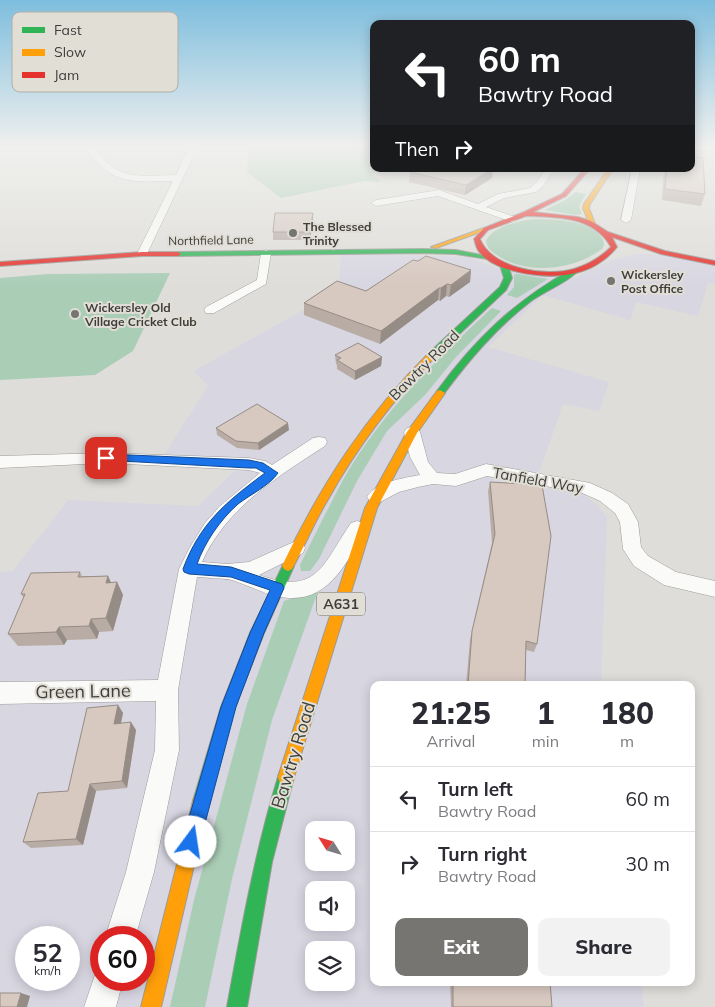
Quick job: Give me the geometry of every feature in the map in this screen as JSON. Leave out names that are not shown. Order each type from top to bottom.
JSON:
[{"type":"main road","points":[[525,214],[566,193]]},
{"type":"main road","points":[[592,224],[587,204],[594,193]]},
{"type":"main road","points":[[525,214],[564,217],[592,224],[609,234],[663,253]]},
{"type":"main road","name":"Northfield Lane","points":[[423,251],[525,214]]},
{"type":"main road","points":[[486,229],[479,234],[476,245],[488,257]]},
{"type":"main road","points":[[606,255],[614,247],[614,241],[609,234]]},
{"type":"main road","name":"Northfield Lane","points":[[0,264],[142,254],[423,251],[456,252],[488,257]]},
{"type":"main road","points":[[606,255],[642,252],[663,253],[715,263]]},
{"type":"main road","name":"A631","points":[[488,257],[504,265],[536,272],[573,272],[606,255]]},
{"type":"main road","name":"Bawtry Road","points":[[151,1007],[195,823],[228,707],[257,633],[296,548],[330,484],[364,432],[405,382],[504,288],[508,278],[504,265]]},
{"type":"main road","name":"Bawtry Road","points":[[237,1007],[259,887],[277,805],[373,502],[412,432],[441,390],[484,336],[544,287],[573,272]]},
{"type":"street","points":[[142,254],[172,193]]},
{"type":"street","points":[[376,203],[439,193],[480,206],[512,219]]},
{"type":"street","points":[[480,206],[502,196],[518,193]]},
{"type":"street","points":[[626,220],[631,193]]},
{"type":"street","points":[[210,310],[262,282],[266,253]]},
{"type":"street","points":[[412,432],[417,460],[424,471],[433,478]]},
{"type":"street","points":[[124,926],[140,872],[166,750],[167,690],[189,569],[196,551],[210,528],[233,502],[272,473],[320,442]]},
{"type":"street","points":[[0,462],[106,458],[249,464],[259,465],[272,473]]},
{"type":"street","name":"Tanfield Way","points":[[373,502],[404,484],[433,478],[456,480],[486,470],[584,487],[606,497],[622,509],[629,522],[632,549],[641,561],[671,579],[715,590]]},
{"type":"street","name":"Bawtry Road","points":[[231,572],[277,588],[302,590],[311,588],[321,581],[373,502]]},
{"type":"street","name":"Bawtry Road","points":[[189,569],[231,572],[248,570],[296,548]]},
{"type":"street","name":"Green Lane","points":[[0,693],[167,690]]},
{"type":"street","points":[[100,1007],[105,991]]},
{"type":"shaded area","points":[[638,254],[662,255],[715,266],[715,284],[708,283],[698,316],[636,302],[630,320],[543,295],[488,347],[609,382],[599,411],[563,404],[537,479],[580,491],[595,503],[607,517],[601,681],[370,681],[370,986],[641,986],[644,1007],[0,1007],[0,572],[13,571],[68,500],[198,506],[242,464],[161,460],[208,386],[194,371],[339,290],[341,255],[468,257],[495,267],[545,277],[574,278],[611,260]]},
{"type":"green space","points":[[274,193],[305,193],[281,198]]},
{"type":"green space","points":[[575,193],[586,194],[579,206],[582,214],[576,215],[545,210]]},
{"type":"green space","points":[[534,219],[551,219],[589,227],[602,238],[604,246],[589,257],[579,261],[568,265],[544,268],[521,266],[510,262],[495,254],[488,246],[486,241],[489,236],[500,228]]},
{"type":"green space","name":"Wickersley Old Village Cricket Club","points":[[170,273],[133,351],[95,375],[0,380],[0,278],[48,274]]},
{"type":"green space","points":[[514,275],[548,279],[517,298],[507,295],[514,287]]},
{"type":"green space","points":[[492,308],[501,311],[456,357],[425,395],[387,431],[357,481],[319,559],[310,571],[301,571],[300,565],[337,491],[374,432],[430,368]]},
{"type":"green space","points":[[318,591],[272,720],[232,879],[205,1007],[170,1007],[194,900],[247,704],[284,601]]},
{"type":"building","points":[[275,213],[313,213],[310,232],[273,232]]},
{"type":"building","points":[[426,256],[471,270],[451,285],[447,284],[439,288],[381,331],[304,303],[337,281],[366,291],[413,260],[418,261]]},
{"type":"building","points":[[358,343],[382,357],[355,371],[337,360],[341,358],[335,355]]},
{"type":"building","points":[[257,404],[288,423],[258,443],[236,441],[216,428]]},
{"type":"building","points":[[490,482],[542,485],[551,536],[537,644],[526,641],[525,681],[468,681],[472,631],[495,534]]},
{"type":"building","points":[[80,572],[78,577],[108,576],[106,583],[117,582],[106,618],[91,619],[89,626],[59,627],[56,632],[8,634],[25,594],[21,594],[31,573]]},
{"type":"building","points":[[118,705],[114,724],[131,722],[122,781],[90,784],[76,839],[23,842],[38,793],[68,791],[87,708]]},
{"type":"building","points":[[453,986],[550,986],[552,1007],[453,1007]]},
{"type":"building","points":[[0,993],[21,993],[17,1007],[0,1007]]},
{"type":"traffic: fast","points":[[178,254],[423,251],[456,252],[488,257]]},
{"type":"traffic: fast","points":[[434,353],[503,288],[508,278],[504,265]]},
{"type":"traffic: fast","points":[[440,393],[483,339],[499,324],[533,296],[573,272]]},
{"type":"traffic: fast","points":[[201,801],[228,707],[257,633],[288,566]]},
{"type":"traffic: fast","points":[[237,1007],[270,833],[286,777]]},
{"type":"traffic: slow","points":[[592,224],[586,208],[594,193]]},
{"type":"traffic: slow","points":[[434,247],[486,229]]},
{"type":"traffic: slow","points":[[288,566],[309,523],[358,441],[392,396],[434,353]]},
{"type":"traffic: slow","points":[[286,777],[371,508],[412,432],[440,393]]},
{"type":"traffic: slow","points":[[151,1007],[201,801]]},
{"type":"traffic: jam","points":[[527,213],[566,193]]},
{"type":"traffic: jam","points":[[525,214],[563,216],[589,222],[600,228],[608,236],[614,247],[588,266],[576,271],[560,273],[531,272],[516,269],[489,258],[481,250],[477,239],[486,229],[525,214]]},
{"type":"traffic: jam","points":[[609,234],[663,253],[715,263]]},
{"type":"traffic: jam","points":[[0,264],[142,254],[178,254]]},
{"type":"place","name":"The Blessed Trinity","points":[[293,233]]},
{"type":"place","name":"Wickersley Post Office","points":[[611,281]]},
{"type":"place","name":"Wickersley Old Village Cricket Club","points":[[75,314]]},
{"type":"route","points":[[106,458],[249,464],[259,465],[272,473],[233,502],[210,528],[196,551],[189,569],[231,572],[277,588],[228,707],[191,842]]}]
